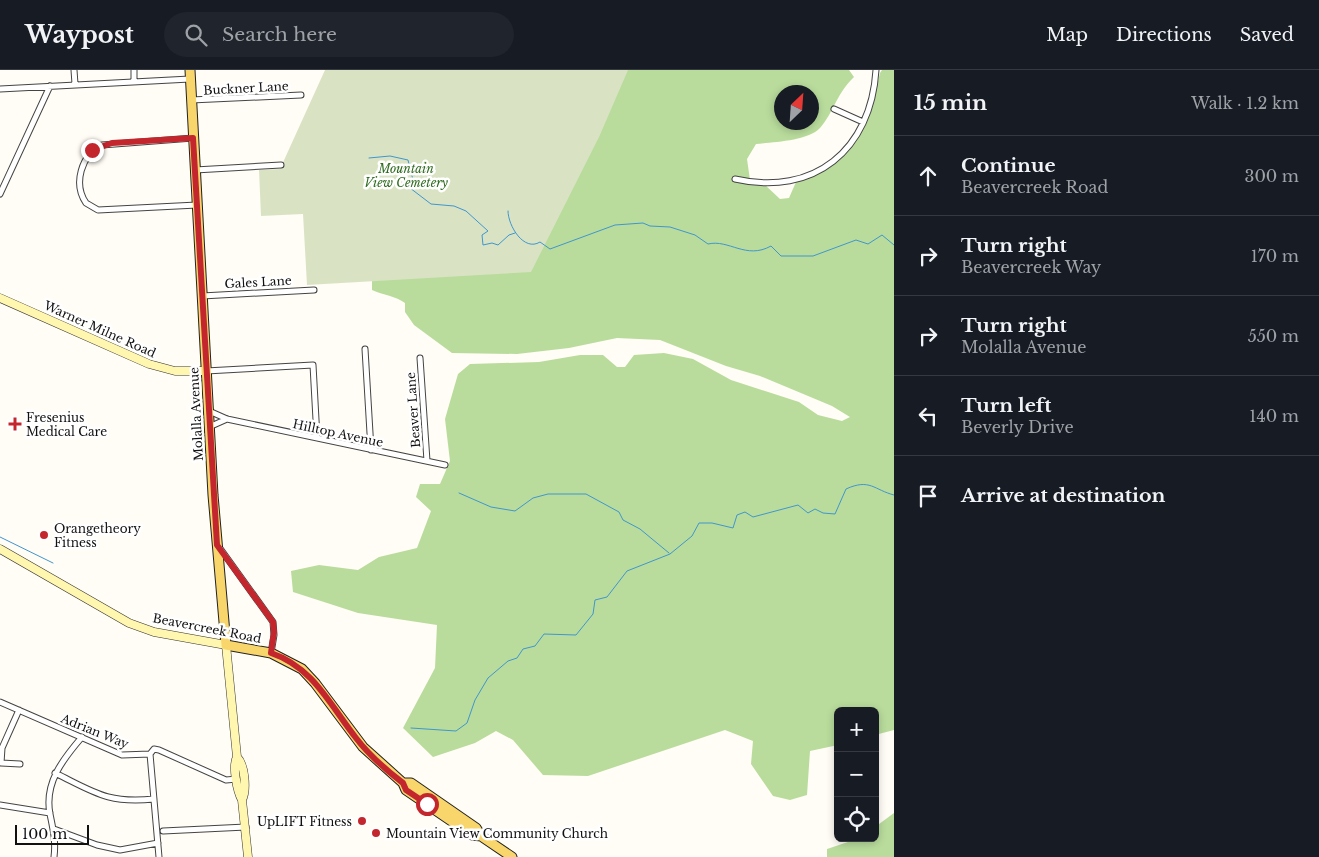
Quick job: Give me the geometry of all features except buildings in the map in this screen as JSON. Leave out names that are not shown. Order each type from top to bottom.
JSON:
[{"type":"main road","name":"Molalla Avenue","points":[[190,74],[217,545],[237,757],[241,762],[244,795],[242,800]]},
{"type":"main road","name":"Warner Milne Road","points":[[0,298],[149,364],[175,370],[206,371]]},
{"type":"main road","name":"Beavercreek Road","points":[[0,549],[129,623],[154,632],[271,653],[291,662],[306,672],[363,747],[403,783],[406,790],[472,835],[481,836]]},
{"type":"main road","name":"Molalla Avenue","points":[[237,757],[234,762],[246,826],[248,857]]},
{"type":"main road","name":"Beavercreek Road","points":[[403,783],[411,783],[476,828],[481,836],[512,857]]},
{"type":"main road","points":[[427,804],[440,809],[456,820],[463,819]]},
{"type":"street","points":[[74,70],[75,84]]},
{"type":"street","points":[[134,70],[134,81]]},
{"type":"street","points":[[735,179],[774,184],[787,183],[816,173],[842,153],[863,122],[873,101],[876,70]]},
{"type":"street","points":[[0,89],[134,81],[190,74]]},
{"type":"street","points":[[0,194],[50,86]]},
{"type":"street","name":"Buckner Lane","points":[[191,100],[302,95]]},
{"type":"street","points":[[834,109],[863,122]]},
{"type":"street","points":[[193,138],[102,145],[92,150],[86,160],[80,173],[79,185],[86,203],[98,210],[197,205]]},
{"type":"street","points":[[195,170],[281,165]]},
{"type":"street","name":"Gales Lane","points":[[202,296],[314,290]]},
{"type":"street","points":[[366,349],[371,450]]},
{"type":"street","name":"Beaver Lane","points":[[420,358],[427,461]]},
{"type":"street","name":"Warner Milne Road","points":[[206,371],[313,365],[317,438]]},
{"type":"street","name":"Hilltop Avenue","points":[[208,411],[227,419],[445,465]]},
{"type":"street","points":[[209,427],[227,419]]},
{"type":"street","points":[[217,545],[274,625],[271,653]]},
{"type":"street","name":"Adrian Way","points":[[0,702],[122,754],[150,754],[154,749],[159,750],[226,780],[237,779]]},
{"type":"street","points":[[19,710],[2,748],[0,763],[20,764]]},
{"type":"street","points":[[54,857],[54,829],[50,813],[51,788],[55,773],[82,737]]},
{"type":"street","points":[[150,754],[159,857]]},
{"type":"street","points":[[55,773],[114,800],[132,802],[154,799]]},
{"type":"street","points":[[0,805],[50,813]]},
{"type":"street","points":[[164,831],[246,826]]},
{"type":"street","points":[[54,829],[96,845],[120,850],[158,843]]},
{"type":"green space","name":"Mountain View Cemetery","points":[[325,70],[628,70],[599,137],[531,272],[307,285],[303,214],[261,216],[259,170],[280,169]]},
{"type":"green space","points":[[472,70],[849,70],[854,77],[843,90],[829,116],[819,129],[819,85],[774,85],[774,130],[818,130],[799,138],[756,144],[747,159],[750,180],[764,184],[780,199],[789,198],[796,182],[840,157],[872,108],[880,73],[882,70],[894,70],[894,730],[879,734],[879,707],[834,707],[834,746],[810,751],[807,795],[790,800],[773,796],[751,764],[753,741],[725,730],[588,776],[543,775],[513,740],[496,731],[475,743],[433,757],[403,728],[435,668],[437,625],[358,613],[293,592],[291,571],[319,565],[358,570],[379,557],[417,548],[431,511],[416,497],[420,484],[440,484],[450,461],[445,419],[458,374],[470,364],[539,362],[580,355],[603,355],[617,367],[625,367],[634,355],[664,353],[693,359],[731,380],[799,402],[818,415],[842,421],[850,417],[832,406],[760,376],[726,366],[660,340],[617,338],[569,348],[517,354],[452,353],[414,325],[405,312],[405,303],[372,290],[372,274]]},
{"type":"green space","points":[[894,813],[894,857],[827,857],[827,849],[848,842],[879,842],[879,824]]},
{"type":"waterway","points":[[369,158],[390,156],[408,160],[413,180],[410,188],[431,204],[454,206],[466,211],[488,231],[482,235],[483,245],[492,243],[498,245],[509,235],[515,233]]},
{"type":"waterway","points":[[508,211],[511,224],[523,241],[534,244],[540,242],[550,249],[615,225],[643,223],[650,226],[670,227],[695,235],[708,244],[723,244],[754,251],[771,246],[781,256],[813,256],[856,240],[868,244],[882,235],[894,245]]},
{"type":"waterway","points":[[411,728],[456,731],[467,723],[475,700],[488,678],[508,661],[517,658],[523,649],[535,646],[544,634],[576,635],[593,614],[595,600],[607,597],[627,571],[670,554],[692,536],[699,523],[712,523],[733,528],[737,515],[745,512],[753,517],[798,505],[808,513],[815,509],[823,513],[835,514],[846,489],[854,486],[872,486],[894,495]]},
{"type":"waterway","points":[[459,493],[491,507],[515,511],[533,498],[548,494],[586,494],[619,512],[623,520],[640,529],[669,553]]},
{"type":"waterway","points":[[0,537],[53,563]]},
{"type":"place","name":"Fresenius Medical Care","points":[[15,424]]},
{"type":"place","name":"Orangetheory Fitness","points":[[44,535]]},
{"type":"place","name":"UpLIFT Fitness","points":[[362,821]]},
{"type":"place","name":"Mountain View Community Church","points":[[376,833]]},
{"type":"route","points":[[92,150],[112,143],[193,138],[217,545],[273,622],[274,632],[271,653],[282,657],[306,672],[363,747],[403,783],[406,790],[427,804]]}]
